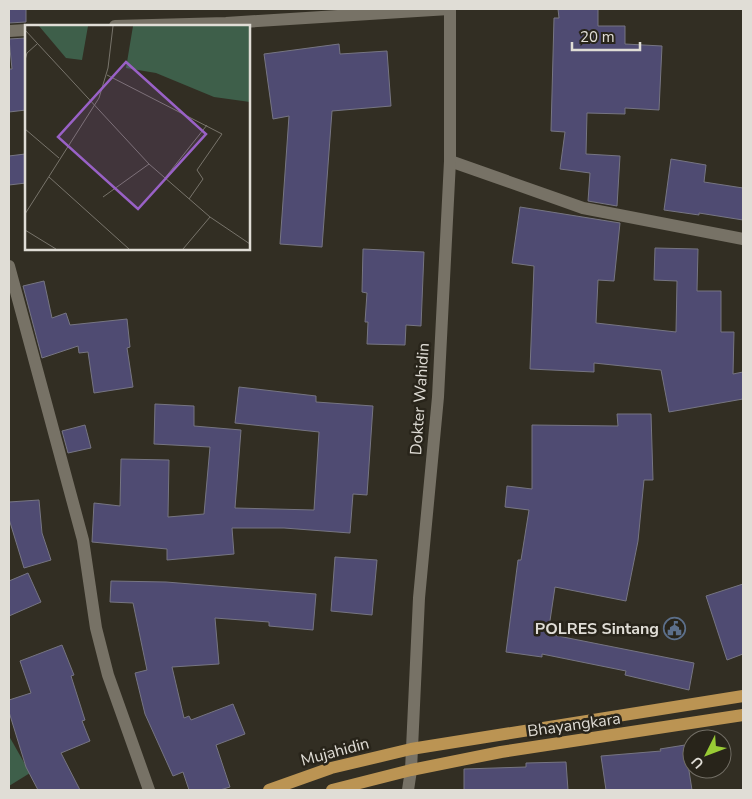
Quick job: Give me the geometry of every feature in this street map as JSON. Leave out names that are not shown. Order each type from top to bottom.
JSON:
[{"type":"main road","name":"Bhayangkara","points":[[411,749],[743,696]]},
{"type":"main road","name":"Bhayangkara","points":[[411,770],[501,752],[743,715]]},
{"type":"main road","name":"Mujahidin","points":[[269,790],[331,768],[411,749]]},
{"type":"main road","points":[[332,790],[411,770]]},
{"type":"street","points":[[152,25],[226,23],[449,9]]},
{"type":"street","name":"Dokter Wahidin","points":[[408,790],[411,770],[418,598],[438,397],[450,161],[449,9]]},
{"type":"street","points":[[9,31],[25,30]]},
{"type":"street","points":[[450,161],[583,208],[743,239]]},
{"type":"street","points":[[9,266],[81,531],[96,628],[108,675],[149,790]]},
{"type":"green space","points":[[9,736],[30,773],[9,786]]},
{"type":"building","points":[[9,9],[26,9],[26,22],[9,23]]},
{"type":"building","points":[[558,9],[598,9],[598,26],[625,26],[625,44],[662,46],[659,110],[625,108],[625,114],[587,113],[586,154],[620,156],[617,206],[588,201],[590,173],[560,169],[565,132],[551,131],[554,18],[559,18]]},
{"type":"building","points":[[25,38],[25,110],[9,112],[9,69],[12,69],[9,39]]},
{"type":"building","points":[[339,44],[340,54],[387,51],[391,106],[332,111],[322,247],[280,244],[289,116],[273,119],[264,54]]},
{"type":"building","points":[[25,154],[25,183],[9,185],[9,156]]},
{"type":"building","points":[[671,159],[706,165],[704,182],[743,188],[743,220],[664,210]]},
{"type":"building","points":[[520,207],[620,223],[614,281],[598,280],[596,323],[676,332],[677,281],[654,280],[655,248],[698,249],[697,291],[721,291],[721,332],[734,332],[733,374],[743,372],[743,399],[669,412],[661,370],[594,363],[594,372],[530,369],[534,266],[512,263]]},
{"type":"building","points":[[363,249],[424,252],[421,326],[406,325],[405,345],[367,344],[368,322],[365,322],[367,293],[362,292]]},
{"type":"building","points":[[44,281],[52,318],[66,313],[70,325],[127,319],[130,347],[127,348],[133,387],[94,393],[88,352],[79,353],[78,346],[42,358],[23,286]]},
{"type":"building","points":[[239,387],[316,396],[316,402],[373,406],[367,495],[353,494],[350,533],[284,528],[232,528],[234,554],[167,560],[167,549],[92,542],[94,503],[120,506],[121,459],[169,460],[168,517],[204,514],[210,447],[154,444],[155,404],[194,406],[194,426],[241,430],[235,508],[314,510],[319,432],[235,423]]},
{"type":"building","points":[[617,414],[651,414],[653,480],[644,480],[638,541],[626,601],[555,587],[548,634],[694,663],[689,690],[625,675],[626,671],[542,654],[542,657],[506,652],[518,560],[521,560],[529,510],[505,507],[507,486],[532,489],[532,425],[618,426]]},
{"type":"building","points":[[85,425],[91,448],[68,453],[62,431]]},
{"type":"building","points":[[39,500],[42,533],[51,560],[24,568],[9,519],[9,502]]},
{"type":"building","points":[[335,557],[377,560],[372,615],[331,611]]},
{"type":"building","points":[[28,573],[41,602],[9,616],[9,581]]},
{"type":"building","points":[[111,581],[166,582],[316,594],[313,630],[269,626],[269,622],[215,618],[219,664],[172,667],[184,718],[189,716],[191,720],[233,704],[245,734],[216,745],[230,787],[220,790],[189,790],[183,772],[173,776],[145,714],[135,673],[147,670],[133,603],[110,602]]},
{"type":"building","points":[[743,584],[743,654],[727,660],[706,596]]},
{"type":"building","points":[[62,645],[74,675],[71,676],[85,720],[82,721],[90,741],[61,753],[80,790],[38,790],[26,767],[9,712],[9,700],[31,693],[20,661]]},
{"type":"building","points":[[682,745],[682,779],[690,779],[692,790],[606,790],[601,756],[661,751],[660,749]]},
{"type":"building","points":[[566,762],[568,790],[464,790],[464,769],[526,767],[526,763]]},
{"type":"place","name":"POLRES Sintang","points":[[675,629]]}]
